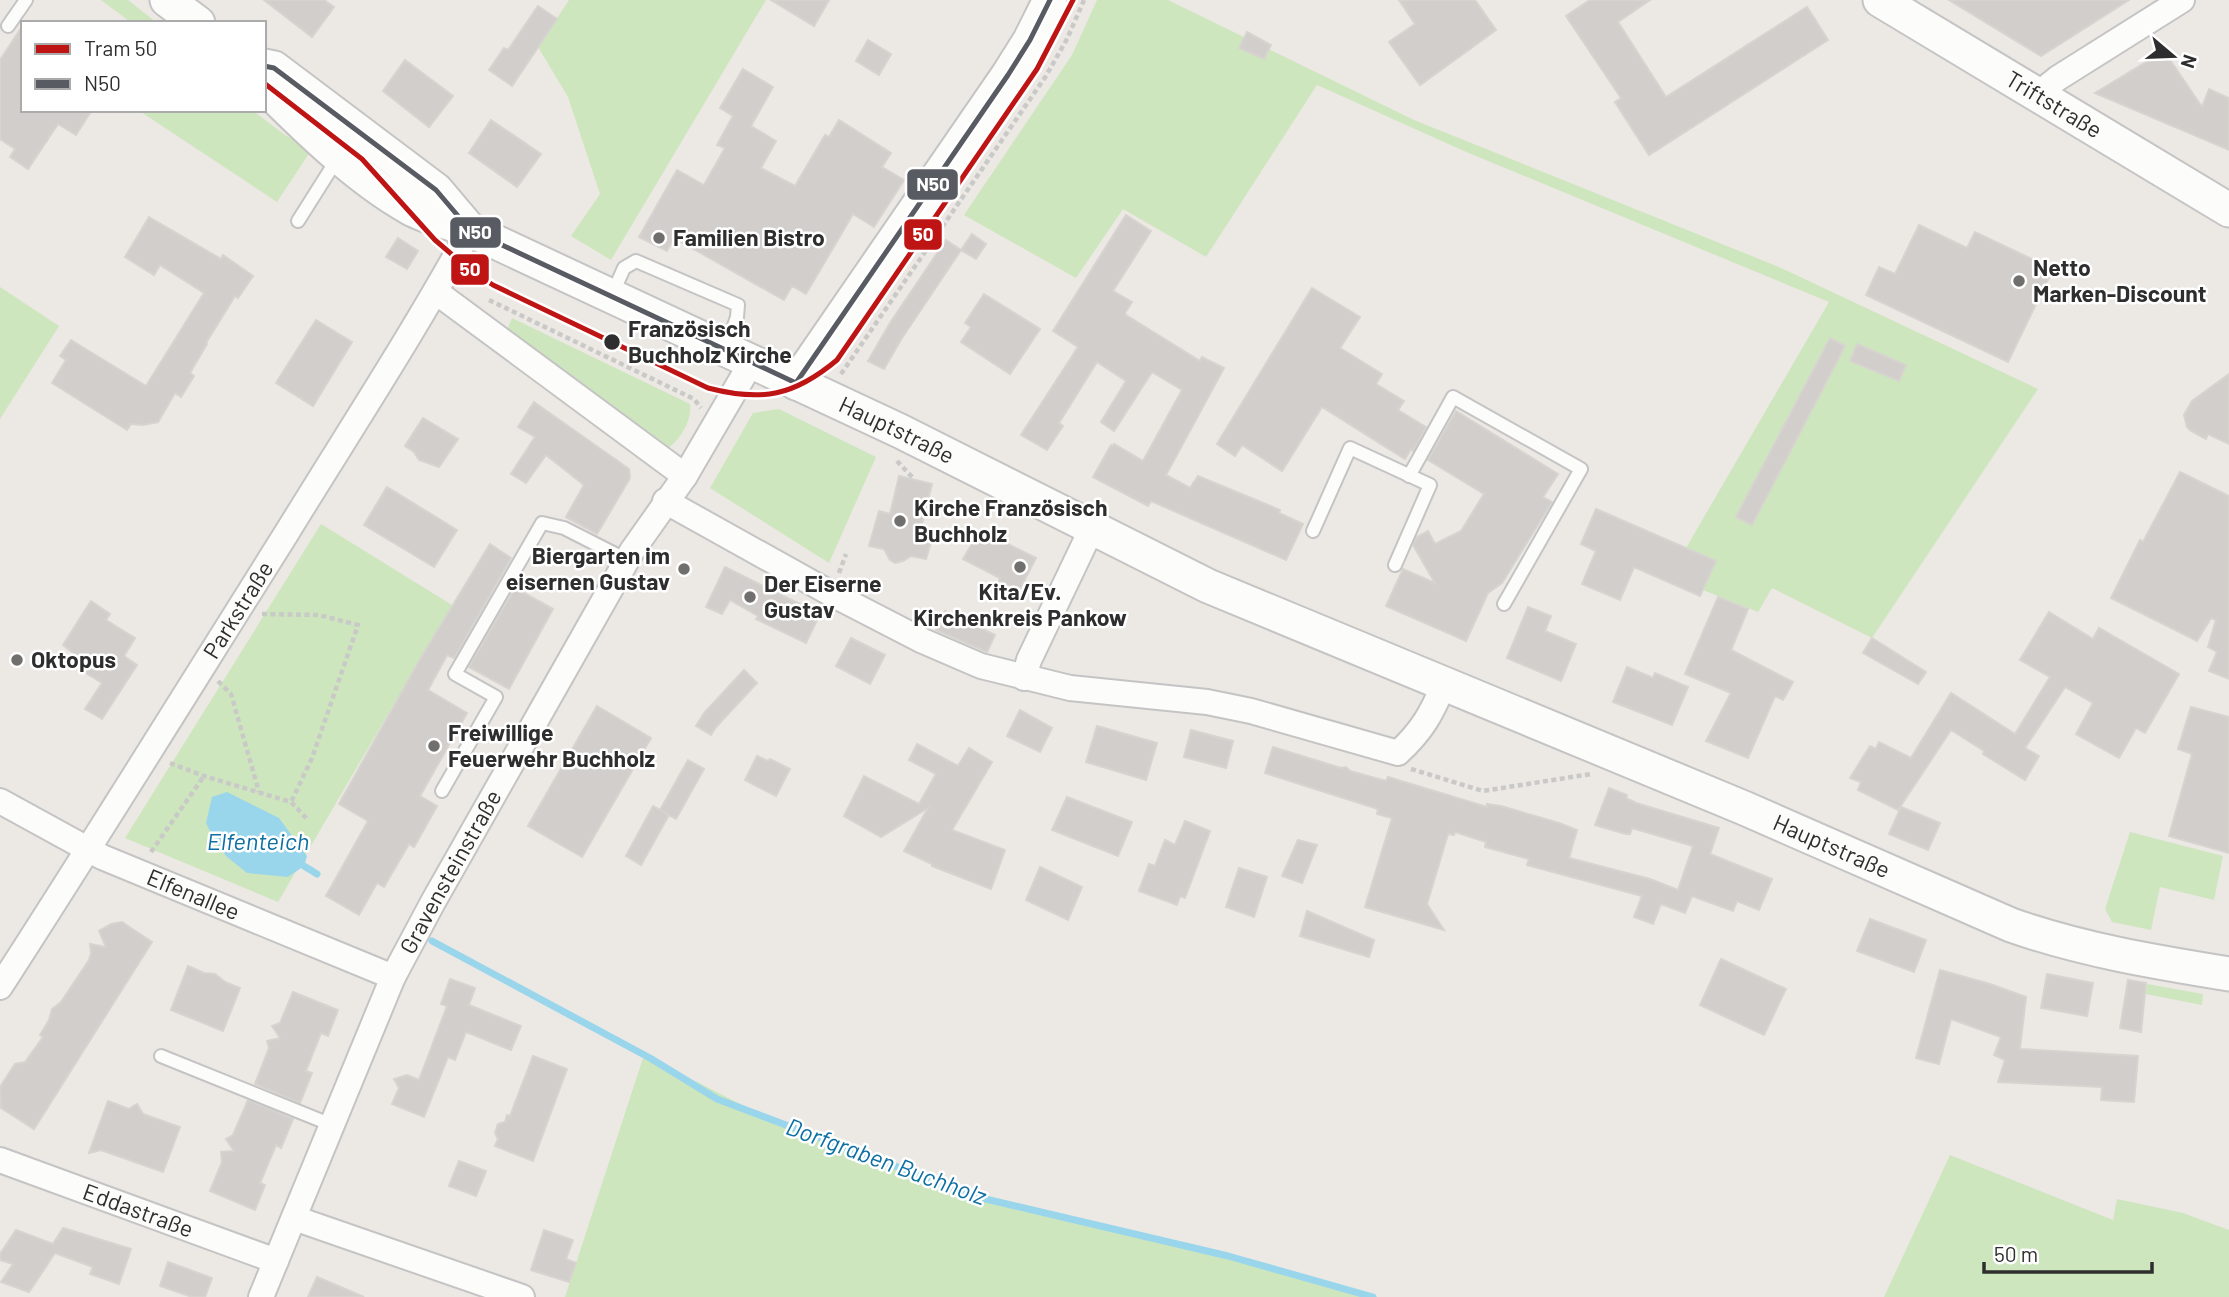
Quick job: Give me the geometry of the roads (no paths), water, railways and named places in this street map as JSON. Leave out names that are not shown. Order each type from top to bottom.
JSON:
[{"type":"main road","points":[[810,390],[1030,40],[1050,0]]},
{"type":"main road","name":"Triftstraße","points":[[1880,0],[2229,210]]},
{"type":"main road","name":"Hauptstraße","points":[[266,66],[274,68],[436,190],[470,230]]},
{"type":"main road","name":"Hauptstraße","points":[[266,88],[300,122],[384,192],[412,209],[470,230],[900,431],[1208,586],[1744,808],[2011,925],[2056,941],[2229,974]]},
{"type":"street","points":[[2037,95],[2059,78],[2182,0]]},
{"type":"street","name":"Parkstraße","points":[[0,987],[436,292],[470,230]]},
{"type":"street","points":[[436,292],[685,476]]},
{"type":"street","name":"Gravensteinstraße","points":[[261,1297],[393,977],[627,560],[685,476],[738,357]]},
{"type":"street","points":[[666,501],[830,593],[923,641],[981,666],[1024,678],[1070,688],[1207,702],[1251,711],[1398,753],[1418,734],[1433,711],[1444,684]]},
{"type":"street","points":[[1024,678],[1029,660],[1092,528]]},
{"type":"street","name":"Elfenallee","points":[[0,801],[88,850],[393,977]]},
{"type":"street","name":"Eddastraße","points":[[0,1160],[276,1261]]},
{"type":"street","points":[[294,1218],[470,1284],[522,1297]]},
{"type":"lane","points":[[8,26],[26,0]]},
{"type":"lane","points":[[298,221],[340,155]]},
{"type":"lane","points":[[611,297],[624,268],[636,261],[737,305],[738,357]]},
{"type":"lane","points":[[1409,476],[1453,397],[1581,469],[1504,604]]},
{"type":"lane","points":[[1313,531],[1350,448],[1430,485],[1395,565]]},
{"type":"lane","points":[[442,791],[496,697],[454,674],[542,523],[564,528],[627,560]]},
{"type":"lane","points":[[160,1056],[332,1125]]},
{"type":"water","name":"Elfenteich","points":[[227,792],[279,818],[307,856],[304,866],[288,877],[247,873],[226,856],[206,823],[212,797]]},
{"type":"waterway","name":"Dorfgraben Buchholz","points":[[304,866],[317,874]]},
{"type":"waterway","name":"Dorfgraben Buchholz","points":[[432,941],[650,1058],[717,1099],[977,1197],[1228,1256],[1373,1297]]},
{"type":"tram line","name":"50","points":[[266,85],[362,159],[435,240],[470,270],[493,285],[708,388],[761,395],[777,393],[806,382],[837,360],[1037,69],[1073,0]]},
{"type":"place","name":"Familien Bistro","points":[[659,238]]},
{"type":"place","name":"Netto Marken-Discount","points":[[2019,281]]},
{"type":"place","name":"Französisch Buchholz Kirche","points":[[612,342]]},
{"type":"place","name":"Kirche Französisch Buchholz","points":[[900,521]]},
{"type":"place","name":"Kita/Ev. Kirchenkreis Pankow","points":[[1020,567]]},
{"type":"place","name":"Biergarten im eisernen Gustav","points":[[684,569]]},
{"type":"place","name":"Der Eiserne Gustav","points":[[750,597]]},
{"type":"place","name":"Oktopus","points":[[17,660]]},
{"type":"place","name":"Freiwillige Feuerwehr Buchholz","points":[[434,746]]}]
